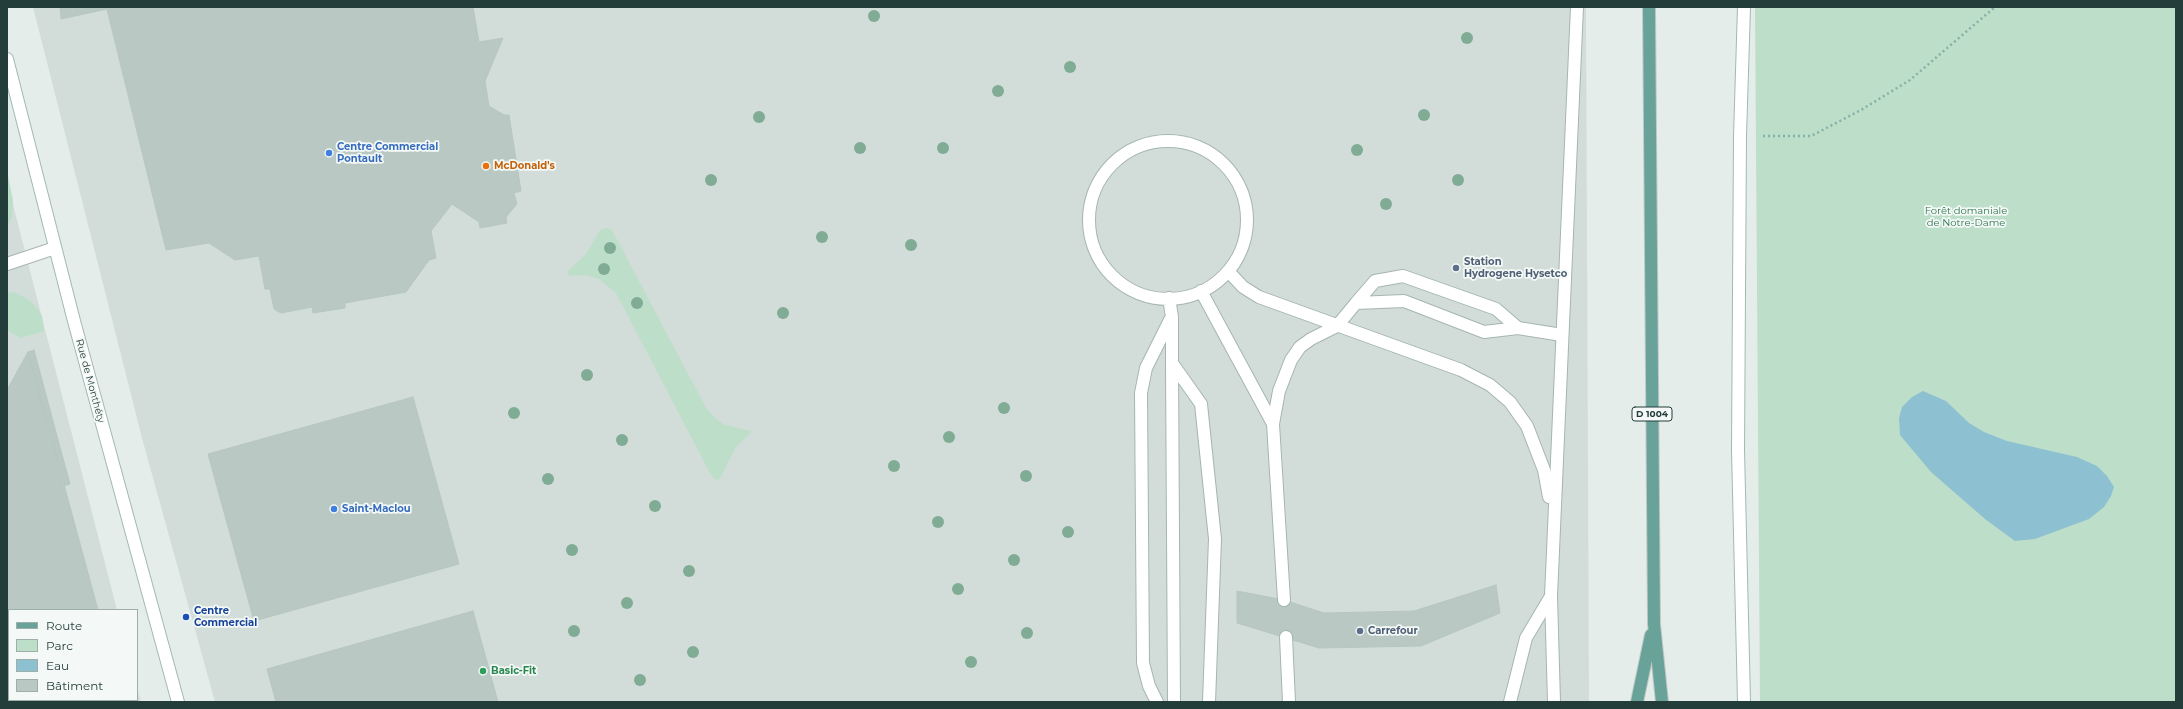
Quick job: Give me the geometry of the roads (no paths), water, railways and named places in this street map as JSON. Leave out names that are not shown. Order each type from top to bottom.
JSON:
[{"type":"main road","name":"D 1004","points":[[1648,7],[1654,624],[1662,702]]},
{"type":"main road","name":"D 1004","points":[[1637,702],[1654,624]]},
{"type":"street","points":[[1554,702],[1551,596],[1553,530],[1577,7]]},
{"type":"street","points":[[1744,7],[1740,136],[1738,450],[1744,702]]},
{"type":"street","name":"Rue de Monthéty","points":[[7,59],[55,248],[178,702]]},
{"type":"street","points":[[1159,141],[1183,142],[1213,155],[1231,172],[1242,194],[1247,218],[1246,235],[1241,251],[1228,271],[1216,283],[1201,292],[1184,297],[1169,298],[1148,296],[1123,284],[1104,265],[1092,240],[1090,213],[1097,187],[1112,165],[1134,149],[1159,141]]},
{"type":"street","points":[[7,264],[55,248]]},
{"type":"street","points":[[1228,271],[1250,293],[1461,370],[1490,385],[1501,393],[1526,426],[1539,455],[1548,487],[1553,530]]},
{"type":"street","points":[[1284,600],[1273,424],[1279,391],[1295,353],[1306,342],[1337,326],[1375,281],[1403,276],[1496,309],[1518,328]]},
{"type":"street","points":[[1201,292],[1273,424]]},
{"type":"street","points":[[1169,298],[1172,317],[1173,702]]},
{"type":"street","points":[[1356,303],[1404,301],[1484,332],[1518,328],[1562,335]]},
{"type":"street","points":[[1157,702],[1149,686],[1143,663],[1141,394],[1146,368],[1172,317]]},
{"type":"street","points":[[1172,363],[1201,404],[1215,539],[1209,702]]},
{"type":"street","points":[[1510,702],[1526,638],[1551,596]]},
{"type":"street","points":[[1286,637],[1289,702]]},
{"type":"water","points":[[1923,391],[1946,401],[1969,423],[1984,432],[2007,441],[2077,457],[2097,466],[2107,476],[2114,487],[2111,496],[2104,507],[2089,519],[2035,539],[2015,541],[1985,519],[1931,472],[1900,435],[1899,418],[1902,407],[1912,397]]},
{"type":"place","name":"Centre Commercial Pontault","points":[[329,153]]},
{"type":"place","name":"McDonald's","points":[[486,166]]},
{"type":"place","name":"Station Hydrogene Hysetco","points":[[1456,268]]},
{"type":"place","name":"Saint-Maclou","points":[[334,509]]},
{"type":"place","name":"Centre Commercial","points":[[186,617]]},
{"type":"place","name":"Carrefour","points":[[1360,631]]},
{"type":"place","name":"Basic-Fit","points":[[483,671]]},
{"type":"park label","name":"Forêt domaniale de Notre-Dame","points":[[1966,216]]}]
